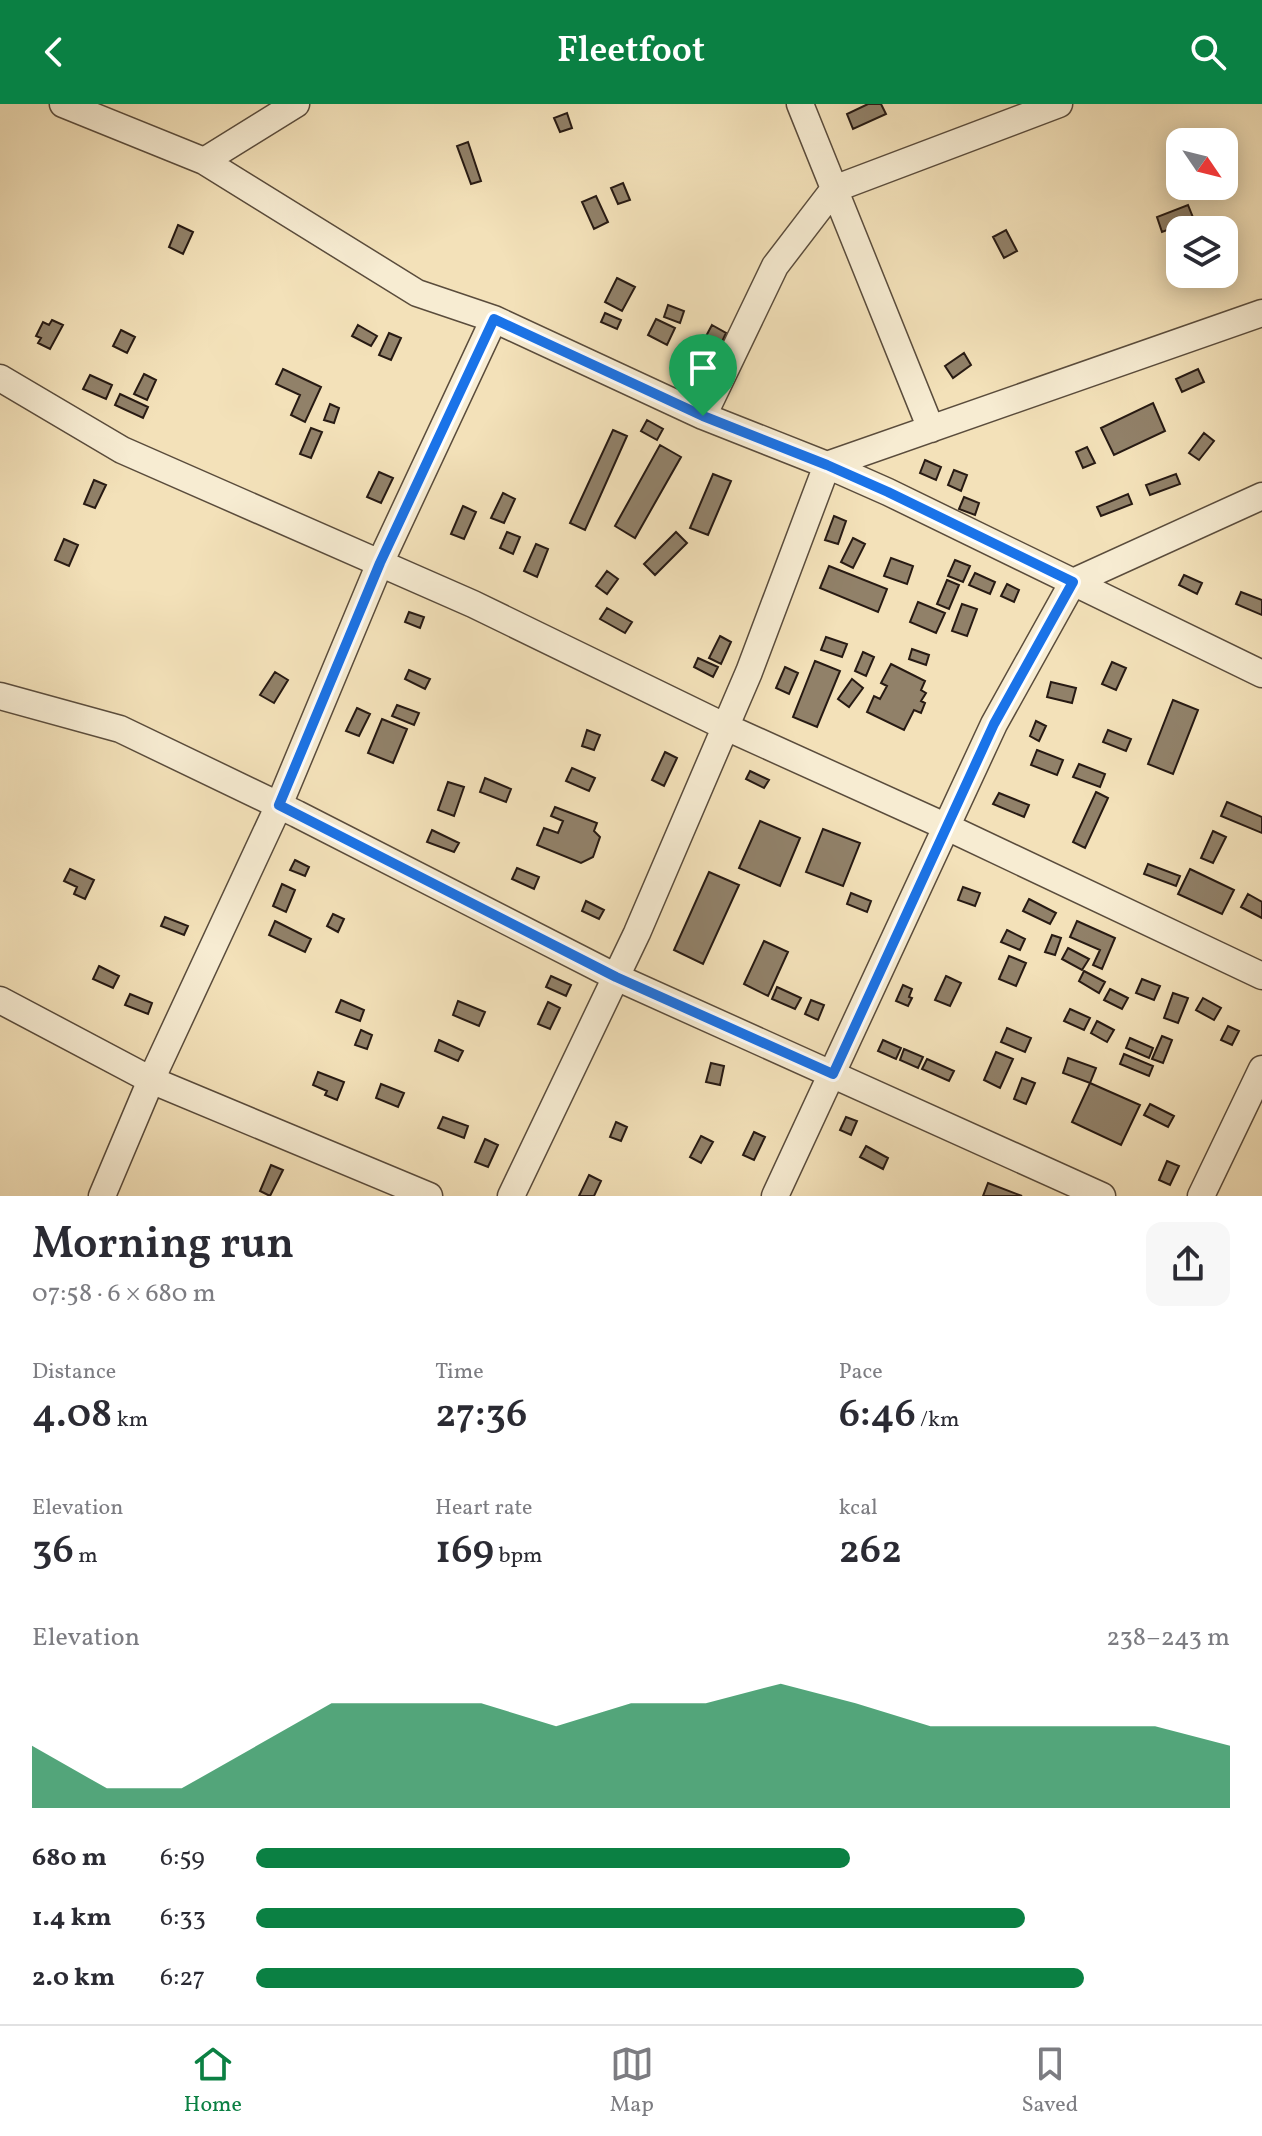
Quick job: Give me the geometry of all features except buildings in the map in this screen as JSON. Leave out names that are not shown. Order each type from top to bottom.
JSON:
[{"type":"street","points":[[63,104],[204,161],[417,293],[494,319],[703,416],[827,465],[1262,674]]},
{"type":"street","points":[[204,161],[296,104]]},
{"type":"street","points":[[800,104],[931,429]]},
{"type":"street","points":[[703,416],[775,266],[834,189],[1059,104]]},
{"type":"street","points":[[827,465],[1262,313]]},
{"type":"street","points":[[102,1196],[151,1080],[279,805],[380,563],[494,319]]},
{"type":"street","points":[[0,378],[122,450],[473,604],[726,727],[947,827],[1262,976]]},
{"type":"street","points":[[511,1196],[637,933],[749,672],[827,465]]},
{"type":"street","points":[[775,1196],[994,724],[1073,582],[1262,496]]},
{"type":"street","points":[[0,696],[120,729],[279,805],[616,977],[1102,1196]]},
{"type":"street","points":[[0,1000],[151,1080],[429,1196]]},
{"type":"street","points":[[1201,1196],[1262,1069]]},
{"type":"route","points":[[494,319],[703,416],[888,492],[1073,582],[994,724],[833,1074],[616,977],[279,805],[380,563],[494,319]]}]
